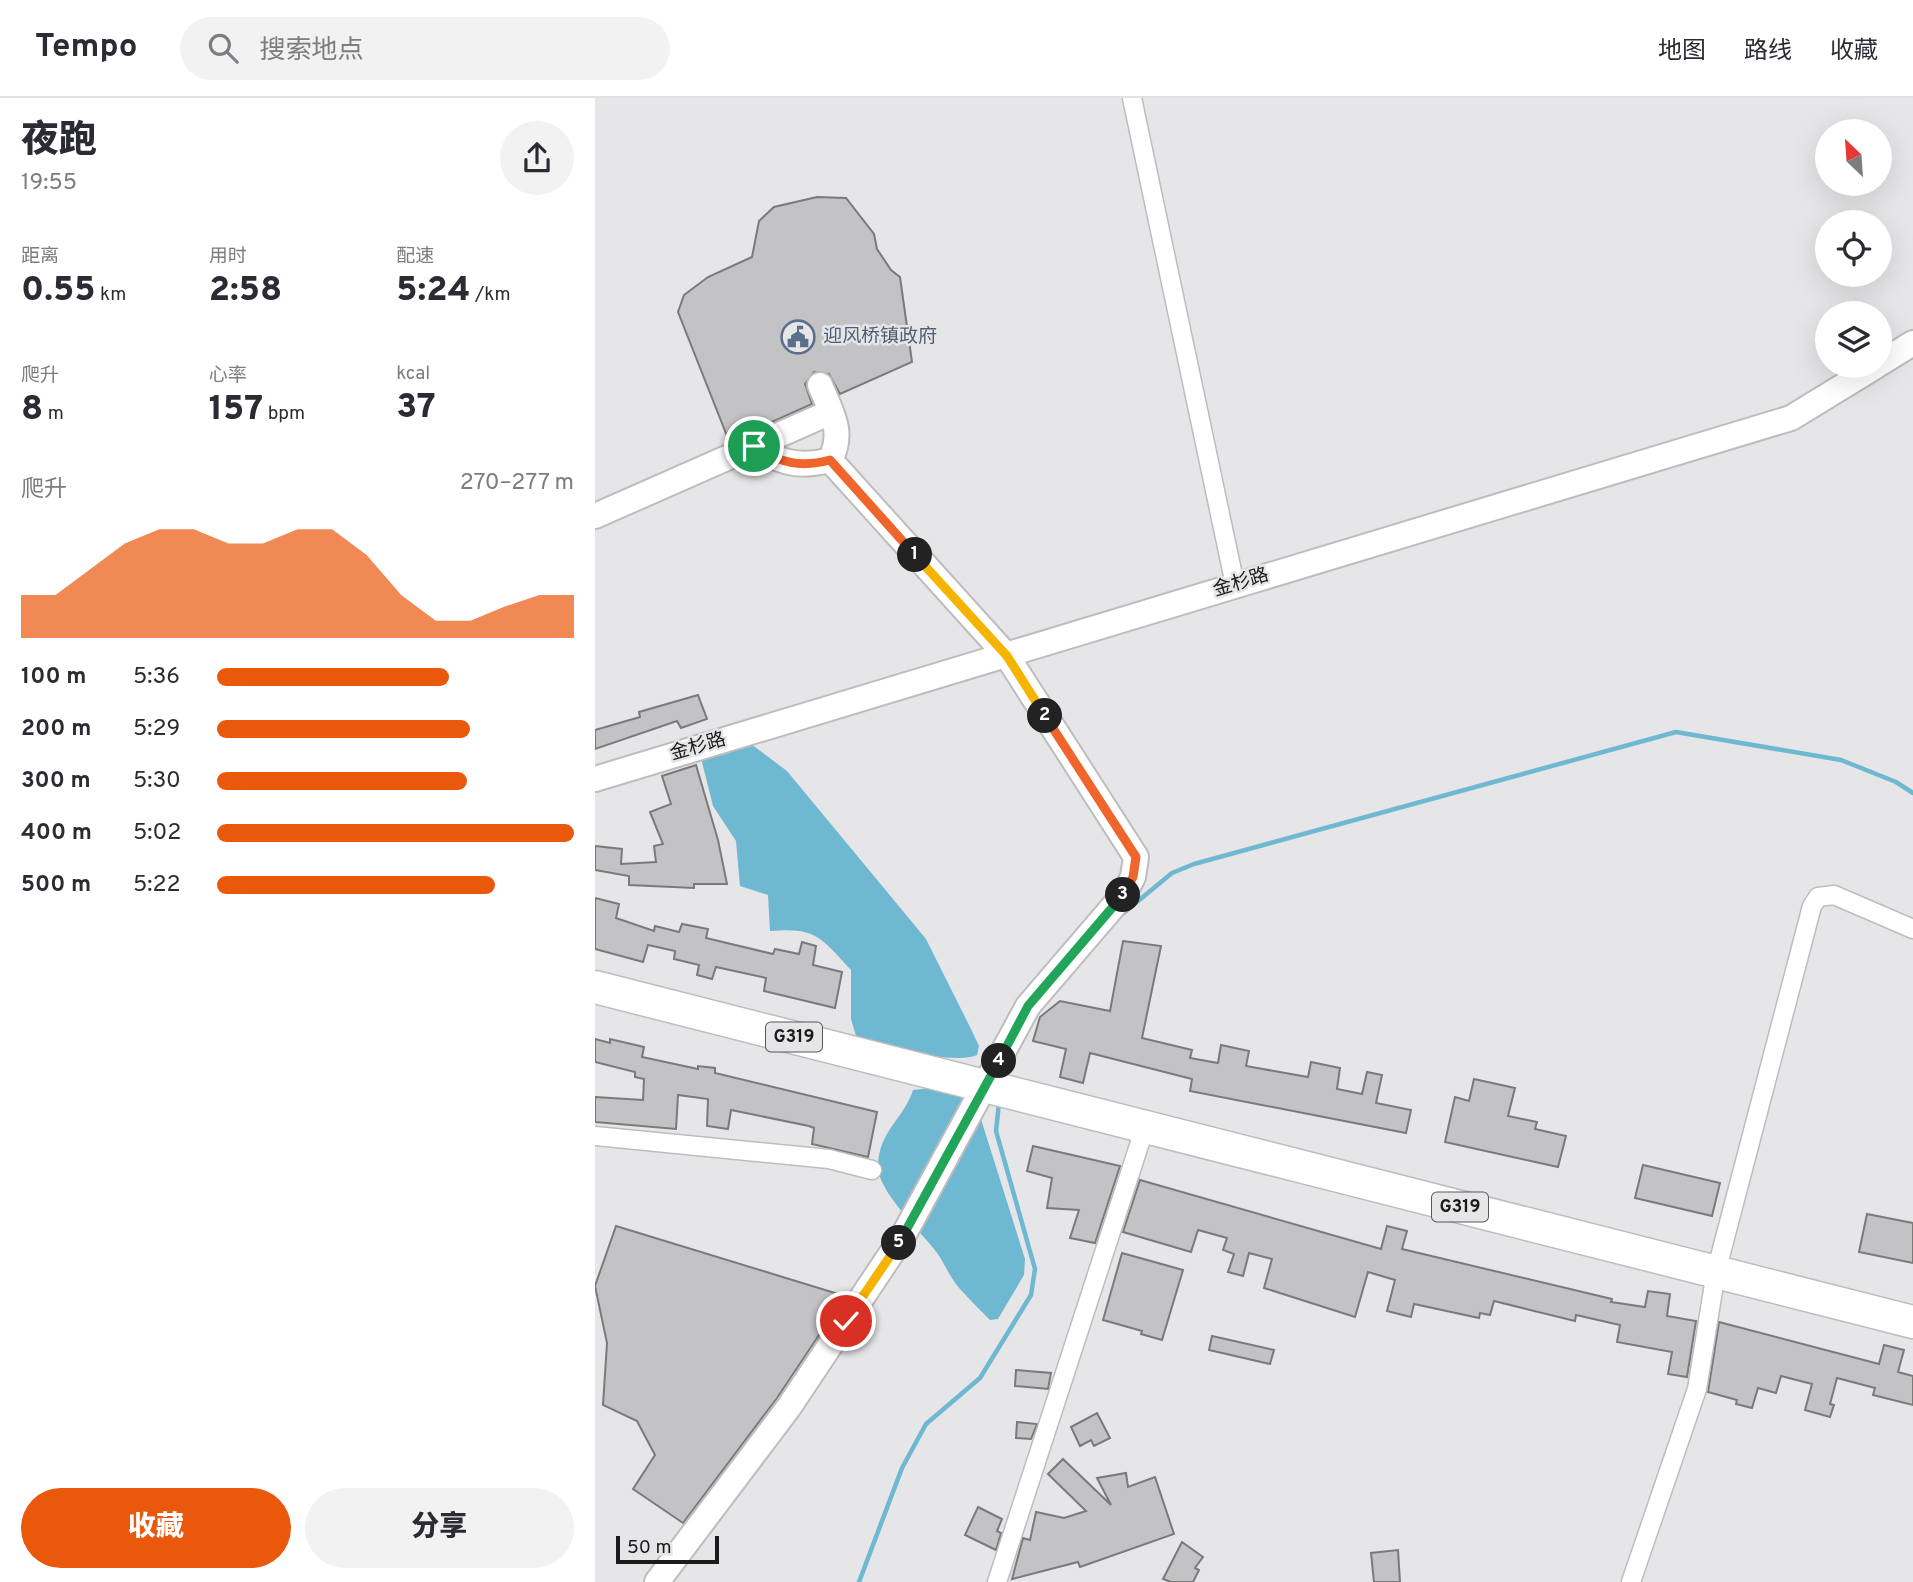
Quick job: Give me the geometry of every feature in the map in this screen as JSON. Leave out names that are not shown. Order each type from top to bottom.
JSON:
[{"type":"highway","name":"G319","points":[[595,987],[1913,1322]]},
{"type":"street","points":[[1132,98],[1235,585]]},
{"type":"street","name":"金杉路","points":[[1892,356],[1913,343]]},
{"type":"street","name":"金杉路","points":[[595,779],[1791,418],[1857,378]]},
{"type":"street","points":[[754,446],[788,464],[809,465],[830,460],[838,446],[839,430],[820,385]]},
{"type":"street","points":[[595,516],[831,412]]},
{"type":"street","points":[[657,1582],[789,1406],[896,1247],[995,1089],[1028,1006],[1124,894],[1133,877],[1136,857],[1007,656],[830,460]]},
{"type":"street","points":[[1631,1582],[1697,1389],[1716,1272],[1812,906],[1818,897],[1833,895],[1913,929]]},
{"type":"street","points":[[997,1582],[1145,1127]]},
{"type":"street","points":[[595,1136],[829,1160],[872,1170]]},
{"type":"water","points":[[747,741],[787,771],[926,939],[979,1046],[977,1055],[966,1058],[935,1056],[857,1039],[851,1019],[851,970],[817,937],[798,931],[770,931],[768,895],[740,886],[736,841],[713,806],[701,758]]},
{"type":"water","points":[[954,1086],[971,1094],[1025,1259],[1024,1275],[998,1319],[990,1320],[956,1284],[938,1254],[891,1198],[878,1166],[879,1154],[887,1134],[913,1090]]},
{"type":"building","name":"迎风桥镇政府","points":[[817,197],[846,198],[874,234],[877,249],[891,270],[900,277],[912,362],[840,394],[829,374],[814,372],[805,384],[812,404],[729,441],[678,312],[684,295],[708,277],[752,257],[759,221],[774,207]]},
{"type":"building","points":[[698,695],[707,719],[681,728],[677,721],[595,749],[595,730],[640,717],[639,712]]},
{"type":"building","points":[[696,765],[718,840],[727,884],[694,884],[694,888],[629,885],[629,876],[595,870],[595,846],[622,849],[621,864],[656,862],[654,846],[663,844],[650,812],[671,804],[662,776]]},
{"type":"building","points":[[595,898],[619,904],[616,918],[654,931],[655,926],[679,932],[682,924],[708,929],[706,938],[773,954],[775,949],[799,954],[802,942],[816,946],[813,965],[842,972],[835,1008],[764,991],[766,978],[716,967],[712,979],[697,975],[699,965],[674,959],[675,951],[648,945],[643,962],[595,949]]},
{"type":"building","points":[[1123,941],[1161,946],[1142,1038],[1192,1050],[1190,1058],[1218,1063],[1221,1045],[1249,1051],[1246,1066],[1308,1077],[1311,1062],[1340,1068],[1337,1089],[1362,1094],[1367,1072],[1382,1075],[1376,1103],[1411,1110],[1406,1133],[1190,1091],[1192,1079],[1090,1053],[1083,1083],[1060,1077],[1066,1049],[1033,1041],[1040,1017],[1060,1001],[1110,1011]]},
{"type":"building","points":[[595,1039],[610,1043],[610,1039],[644,1047],[642,1057],[698,1069],[698,1066],[715,1068],[715,1073],[877,1112],[868,1157],[812,1144],[814,1128],[809,1126],[731,1110],[728,1129],[707,1126],[708,1099],[678,1095],[676,1129],[595,1122],[595,1097],[643,1100],[644,1079],[635,1077],[635,1072],[595,1062]]},
{"type":"building","points":[[1474,1079],[1515,1088],[1508,1116],[1537,1122],[1535,1129],[1566,1136],[1558,1167],[1445,1142],[1455,1097],[1469,1101]]},
{"type":"building","points":[[1033,1146],[1120,1166],[1095,1243],[1070,1238],[1079,1210],[1047,1208],[1052,1178],[1027,1171]]},
{"type":"building","points":[[1643,1165],[1720,1183],[1712,1216],[1635,1198]]},
{"type":"building","points":[[1140,1180],[1381,1249],[1387,1226],[1407,1231],[1402,1249],[1612,1299],[1611,1302],[1645,1307],[1648,1291],[1670,1294],[1667,1316],[1696,1321],[1687,1377],[1668,1374],[1672,1352],[1617,1342],[1620,1325],[1576,1315],[1575,1321],[1494,1301],[1490,1315],[1480,1313],[1479,1318],[1414,1304],[1411,1317],[1387,1311],[1395,1280],[1368,1272],[1355,1317],[1264,1288],[1272,1259],[1249,1253],[1243,1276],[1228,1272],[1234,1254],[1223,1250],[1227,1238],[1198,1230],[1191,1252],[1123,1232]]},
{"type":"building","points":[[1867,1214],[1913,1223],[1913,1263],[1859,1252]]},
{"type":"building","points":[[616,1226],[845,1296],[777,1398],[683,1523],[633,1489],[655,1455],[637,1421],[603,1405],[607,1343],[595,1286]]},
{"type":"building","points":[[1122,1253],[1183,1270],[1162,1340],[1141,1334],[1142,1331],[1103,1320]]},
{"type":"building","points":[[1719,1322],[1879,1364],[1884,1345],[1904,1350],[1898,1372],[1913,1376],[1913,1405],[1873,1395],[1875,1388],[1837,1378],[1830,1404],[1834,1405],[1830,1417],[1805,1410],[1812,1384],[1781,1376],[1776,1393],[1758,1388],[1752,1408],[1736,1404],[1737,1400],[1708,1392]]},
{"type":"building","points":[[1212,1336],[1274,1350],[1270,1364],[1209,1350]]},
{"type":"building","points":[[1016,1370],[1051,1373],[1048,1389],[1015,1386]]},
{"type":"building","points":[[1097,1413],[1110,1438],[1094,1446],[1091,1440],[1080,1446],[1071,1427]]},
{"type":"building","points":[[1017,1422],[1037,1424],[1031,1439],[1016,1438]]},
{"type":"building","points":[[1063,1459],[1111,1505],[1097,1478],[1126,1473],[1128,1487],[1155,1477],[1174,1534],[1080,1567],[1078,1562],[1012,1579],[1023,1538],[1030,1540],[1036,1512],[1064,1518],[1086,1511],[1048,1474]]},
{"type":"building","points":[[978,1507],[1002,1519],[997,1531],[1001,1533],[996,1550],[965,1535]]},
{"type":"building","points":[[1182,1542],[1203,1557],[1195,1568],[1199,1570],[1193,1582],[1171,1582],[1163,1579]]},
{"type":"building","points":[[1398,1550],[1400,1582],[1374,1582],[1371,1553]]},
{"type":"waterway","points":[[1120,916],[1172,873],[1194,864],[1676,732],[1841,760],[1896,782],[1913,793]]},
{"type":"waterway","points":[[859,1582],[902,1468],[926,1424],[980,1378],[1031,1295],[1035,1269],[996,1131],[999,1103]]},
{"type":"place","name":"迎风桥镇政府","points":[[798,337]]},
{"type":"route","points":[[754,446],[788,464],[809,465],[830,460],[1007,656],[1136,857],[1133,877],[1124,894],[1028,1006],[903,1236],[846,1321]]}]
